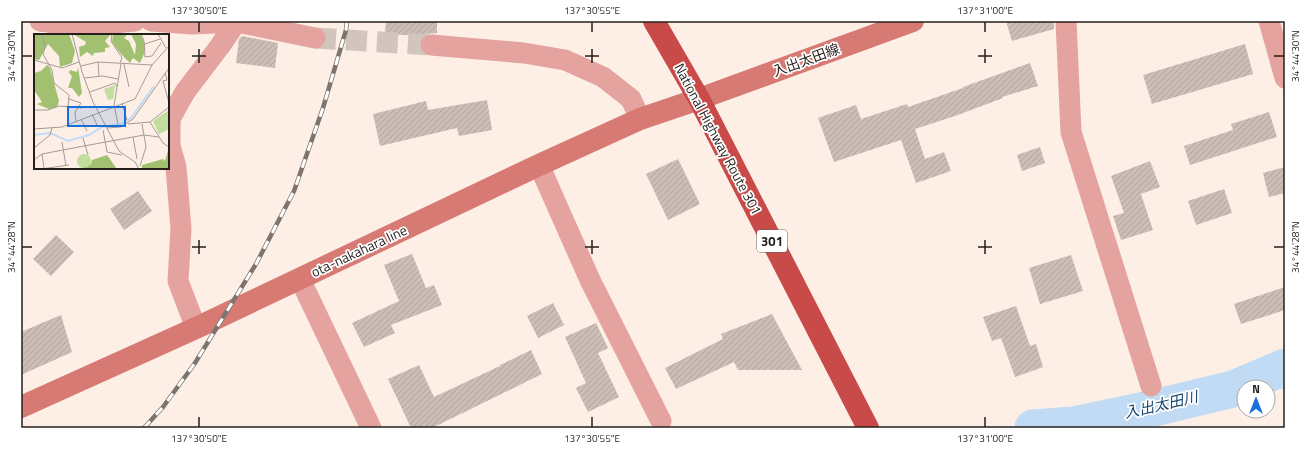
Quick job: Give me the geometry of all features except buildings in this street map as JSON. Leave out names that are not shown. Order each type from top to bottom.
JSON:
[{"type":"highway","name":"National Highway Route 301","points":[[654,21],[698,99],[868,428]]},
{"type":"main road","name":"入出太田線","points":[[698,99],[913,21]]},
{"type":"main road","name":"ota-nakahara line","points":[[21,407],[196,328],[539,165],[640,119],[698,99]]},
{"type":"street","points":[[40,21],[80,26],[135,21]]},
{"type":"street","points":[[151,21],[192,24],[237,21],[315,38]]},
{"type":"street","points":[[196,328],[178,281],[181,229],[176,167],[170,146],[170,119],[185,92],[237,21]]},
{"type":"street","points":[[1066,21],[1072,132],[1151,386]]},
{"type":"street","points":[[1269,21],[1285,78]]},
{"type":"street","points":[[431,45],[524,53],[565,60],[603,77],[632,99],[640,119]]},
{"type":"street","points":[[539,165],[590,280],[661,421]]},
{"type":"street","points":[[300,279],[371,428]]},
{"type":"waterway","name":"入出太田川","points":[[1033,428],[1073,425],[1233,389],[1285,367]]},
{"type":"waterway","points":[[1266,375],[1285,387]]},
{"type":"tunnel","points":[[315,38],[431,45]]},
{"type":"railway","points":[[144,428],[163,407],[195,363],[256,264],[294,191],[323,108],[346,30],[347,21]]}]
